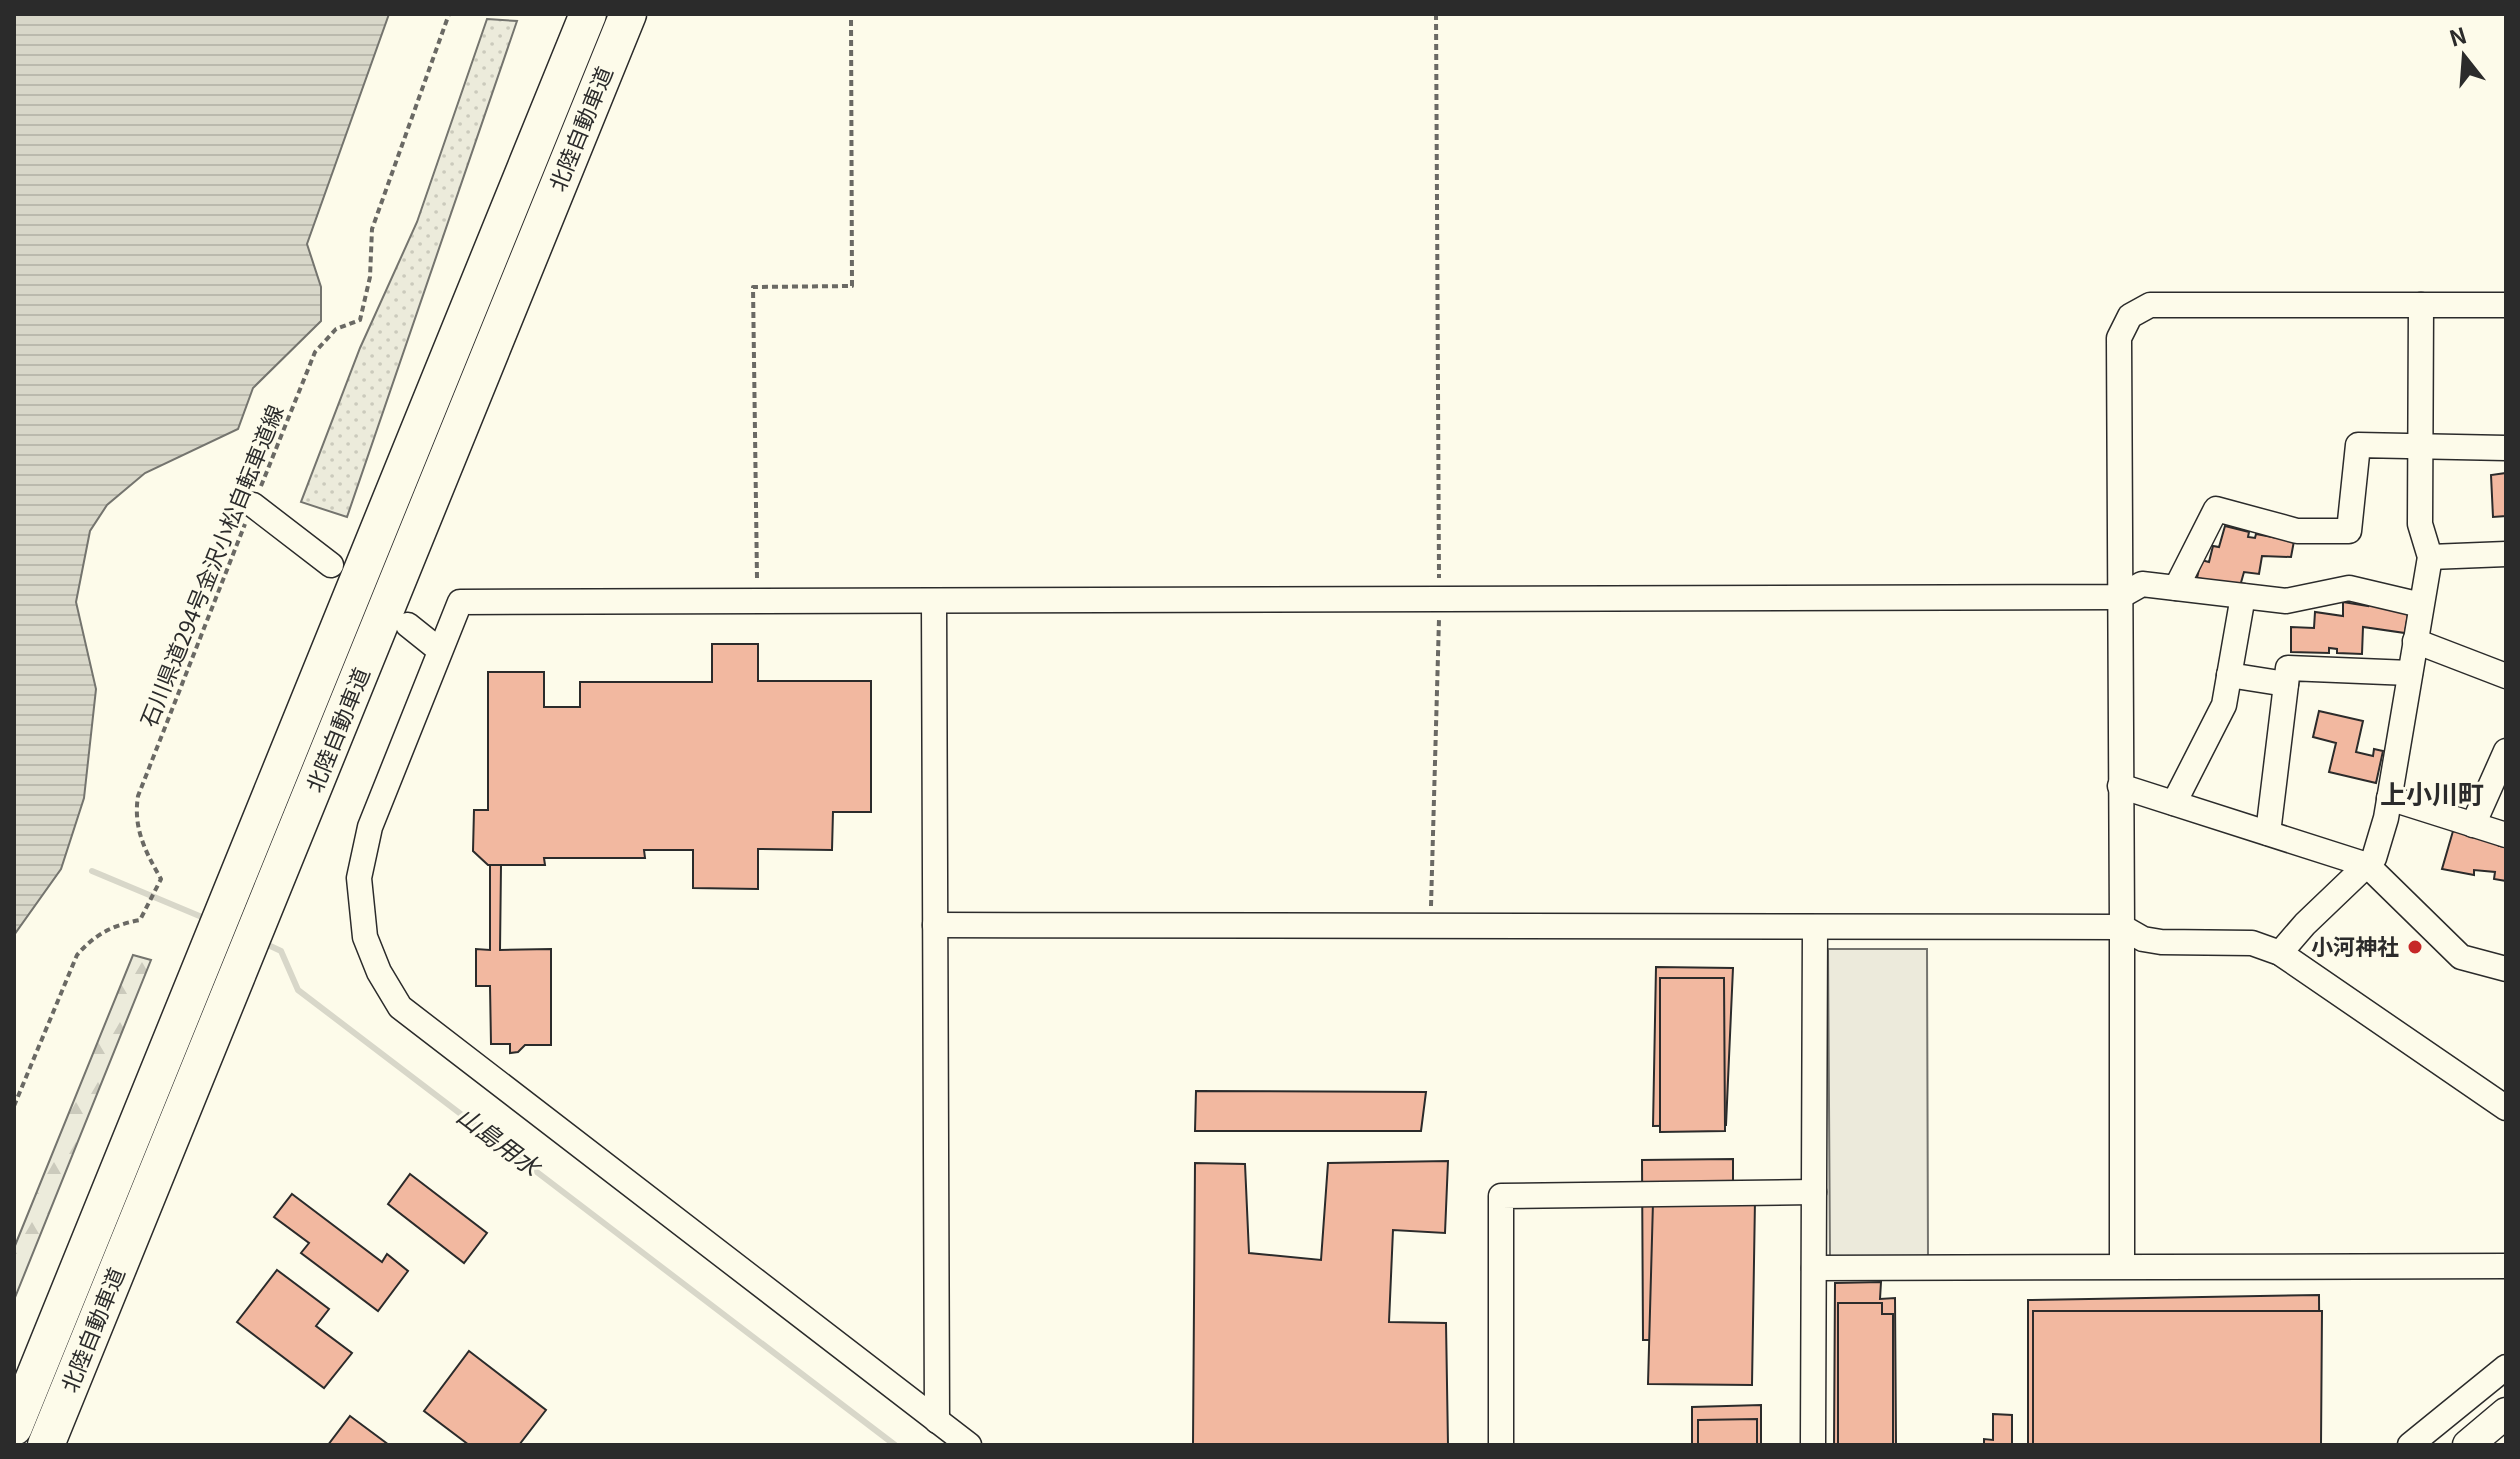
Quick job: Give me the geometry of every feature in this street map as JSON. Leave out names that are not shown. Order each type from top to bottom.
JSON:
[{"type":"highway","name":"北陸自動車道","points":[[14,1427],[588,14]]},
{"type":"highway","name":"北陸自動車道","points":[[46,1445],[628,14]]},
{"type":"main road","points":[[2468,1445],[2506,1413]]},
{"type":"street","points":[[2122,1265],[2119,338],[2130,316],[2150,305],[2506,305]]},
{"type":"street","points":[[2280,953],[2305,924],[2374,858],[2389,798],[2430,557],[2420,524],[2421,305]]},
{"type":"street","points":[[2176,588],[2216,509],[2297,531],[2349,531],[2358,445],[2506,448]]},
{"type":"street","points":[[253,505],[331,565]]},
{"type":"street","points":[[2430,557],[2506,554]]},
{"type":"street","points":[[969,1445],[400,1007],[379,972],[365,937],[359,878],[370,827],[438,649],[460,602],[2119,597],[2142,584],[2286,601],[2349,588],[2421,605]]},
{"type":"street","points":[[2174,803],[2224,705],[2243,596]]},
{"type":"street","points":[[934,601],[937,1421]]},
{"type":"street","points":[[408,625],[438,649]]},
{"type":"street","points":[[2415,641],[2506,676]]},
{"type":"street","points":[[2268,833],[2288,668],[2410,673]]},
{"type":"street","points":[[2229,675],[2286,684]]},
{"type":"street","points":[[2473,825],[2506,751]]},
{"type":"street","points":[[2120,786],[2367,865],[2461,957],[2506,969]]},
{"type":"street","points":[[2389,798],[2506,835]]},
{"type":"street","points":[[935,925],[1430,929],[2122,927],[2143,939],[2161,942],[2252,943],[2280,953],[2506,1108]]},
{"type":"street","points":[[1813,1445],[1815,929]]},
{"type":"street","points":[[1501,1445],[1501,1196],[1814,1192]]},
{"type":"street","points":[[1814,1268],[2506,1266]]},
{"type":"street","points":[[2410,1445],[2506,1367]]},
{"type":"path","name":"石川県道294号金沢小松自転車道線","points":[[14,1106],[77,955],[90,939],[115,925],[140,920],[161,879],[140,839],[135,816],[138,796],[315,352],[336,329],[360,320],[370,277],[372,229],[449,14]]},
{"type":"path","points":[[757,601],[753,287],[852,286],[851,14]]},
{"type":"path","points":[[1430,929],[1439,599],[1436,14]]},
{"type":"green space","points":[[487,19],[517,21],[347,517],[301,502],[360,348],[417,222]]},
{"type":"green space","points":[[133,955],[151,960],[14,1300],[14,1248]]},
{"type":"shaded area","points":[[14,14],[389,14],[307,244],[321,287],[321,321],[253,388],[238,429],[145,473],[107,505],[90,531],[76,602],[96,689],[84,798],[61,869],[14,935]]},
{"type":"shaded area","points":[[1828,949],[1927,949],[1928,1259],[1830,1259]]},
{"type":"building","points":[[2506,473],[2506,516],[2493,517],[2491,475]]},
{"type":"building","points":[[2225,526],[2249,532],[2248,537],[2255,538],[2256,534],[2294,541],[2291,557],[2262,556],[2259,574],[2244,572],[2240,586],[2197,578],[2201,560],[2209,562],[2213,546],[2219,547]]},
{"type":"building","points":[[2368,600],[2409,608],[2405,633],[2363,627],[2362,654],[2337,653],[2337,649],[2329,648],[2329,653],[2291,652],[2291,627],[2314,628],[2315,612],[2343,616],[2343,602],[2368,606]]},
{"type":"building","points":[[712,644],[758,644],[758,681],[871,681],[871,812],[833,812],[832,850],[758,849],[758,889],[693,888],[693,850],[644,850],[645,858],[544,858],[545,865],[488,865],[473,851],[474,810],[488,810],[488,672],[544,672],[544,707],[580,707],[580,682],[712,682]]},
{"type":"building","points":[[2319,711],[2363,721],[2356,752],[2373,756],[2374,749],[2383,751],[2376,783],[2329,772],[2336,743],[2313,737]]},
{"type":"building","points":[[2453,831],[2501,837],[2499,846],[2506,847],[2506,881],[2494,879],[2495,872],[2474,870],[2474,875],[2442,869]]},
{"type":"building","points":[[490,865],[501,865],[500,950],[551,949],[551,1045],[525,1045],[518,1052],[510,1053],[510,1044],[491,1044],[490,986],[476,986],[476,949],[490,950]]},
{"type":"building","points":[[1656,967],[1733,968],[1726,1125],[1653,1126]]},
{"type":"building","points":[[1660,978],[1724,978],[1725,1131],[1660,1132]]},
{"type":"building","points":[[1196,1091],[1426,1092],[1421,1131],[1195,1131]]},
{"type":"building","points":[[1733,1159],[1733,1259],[1745,1259],[1745,1291],[1734,1291],[1734,1340],[1643,1340],[1642,1160]]},
{"type":"building","points":[[1448,1161],[1445,1233],[1393,1230],[1389,1322],[1446,1323],[1448,1445],[1193,1445],[1195,1163],[1245,1164],[1249,1253],[1321,1260],[1328,1163]]},
{"type":"building","points":[[410,1174],[487,1233],[464,1263],[388,1204]]},
{"type":"building","points":[[292,1194],[382,1262],[387,1254],[408,1271],[378,1311],[301,1253],[309,1243],[274,1217]]},
{"type":"building","points":[[1755,1200],[1752,1385],[1648,1384],[1653,1202]]},
{"type":"building","points":[[277,1270],[329,1309],[316,1326],[352,1353],[324,1388],[237,1322]]},
{"type":"building","points":[[1881,1282],[1880,1299],[1895,1298],[1896,1445],[1834,1445],[1835,1283]]},
{"type":"building","points":[[2319,1295],[2320,1445],[2028,1445],[2028,1300]]},
{"type":"building","points":[[1838,1303],[1882,1303],[1882,1314],[1893,1314],[1893,1445],[1838,1445]]},
{"type":"building","points":[[2033,1311],[2322,1311],[2321,1445],[2033,1445]]},
{"type":"building","points":[[469,1351],[546,1410],[519,1445],[469,1445],[424,1411]]},
{"type":"building","points":[[1761,1405],[1761,1445],[1692,1445],[1692,1407]]},
{"type":"building","points":[[1993,1414],[2012,1415],[2012,1445],[1984,1445],[1984,1439],[1993,1440]]},
{"type":"building","points":[[350,1416],[389,1445],[328,1445]]},
{"type":"building","points":[[1757,1419],[1757,1445],[1698,1445],[1698,1420]]},
{"type":"waterway","name":"山島用水","points":[[92,871],[209,920]]},
{"type":"waterway","name":"山島用水","points":[[264,943],[281,951],[298,990],[895,1445]]},
{"type":"place","name":"小河神社","points":[[2415,947]]},
{"type":"district","name":"上小川町","points":[[2432,795]]}]
